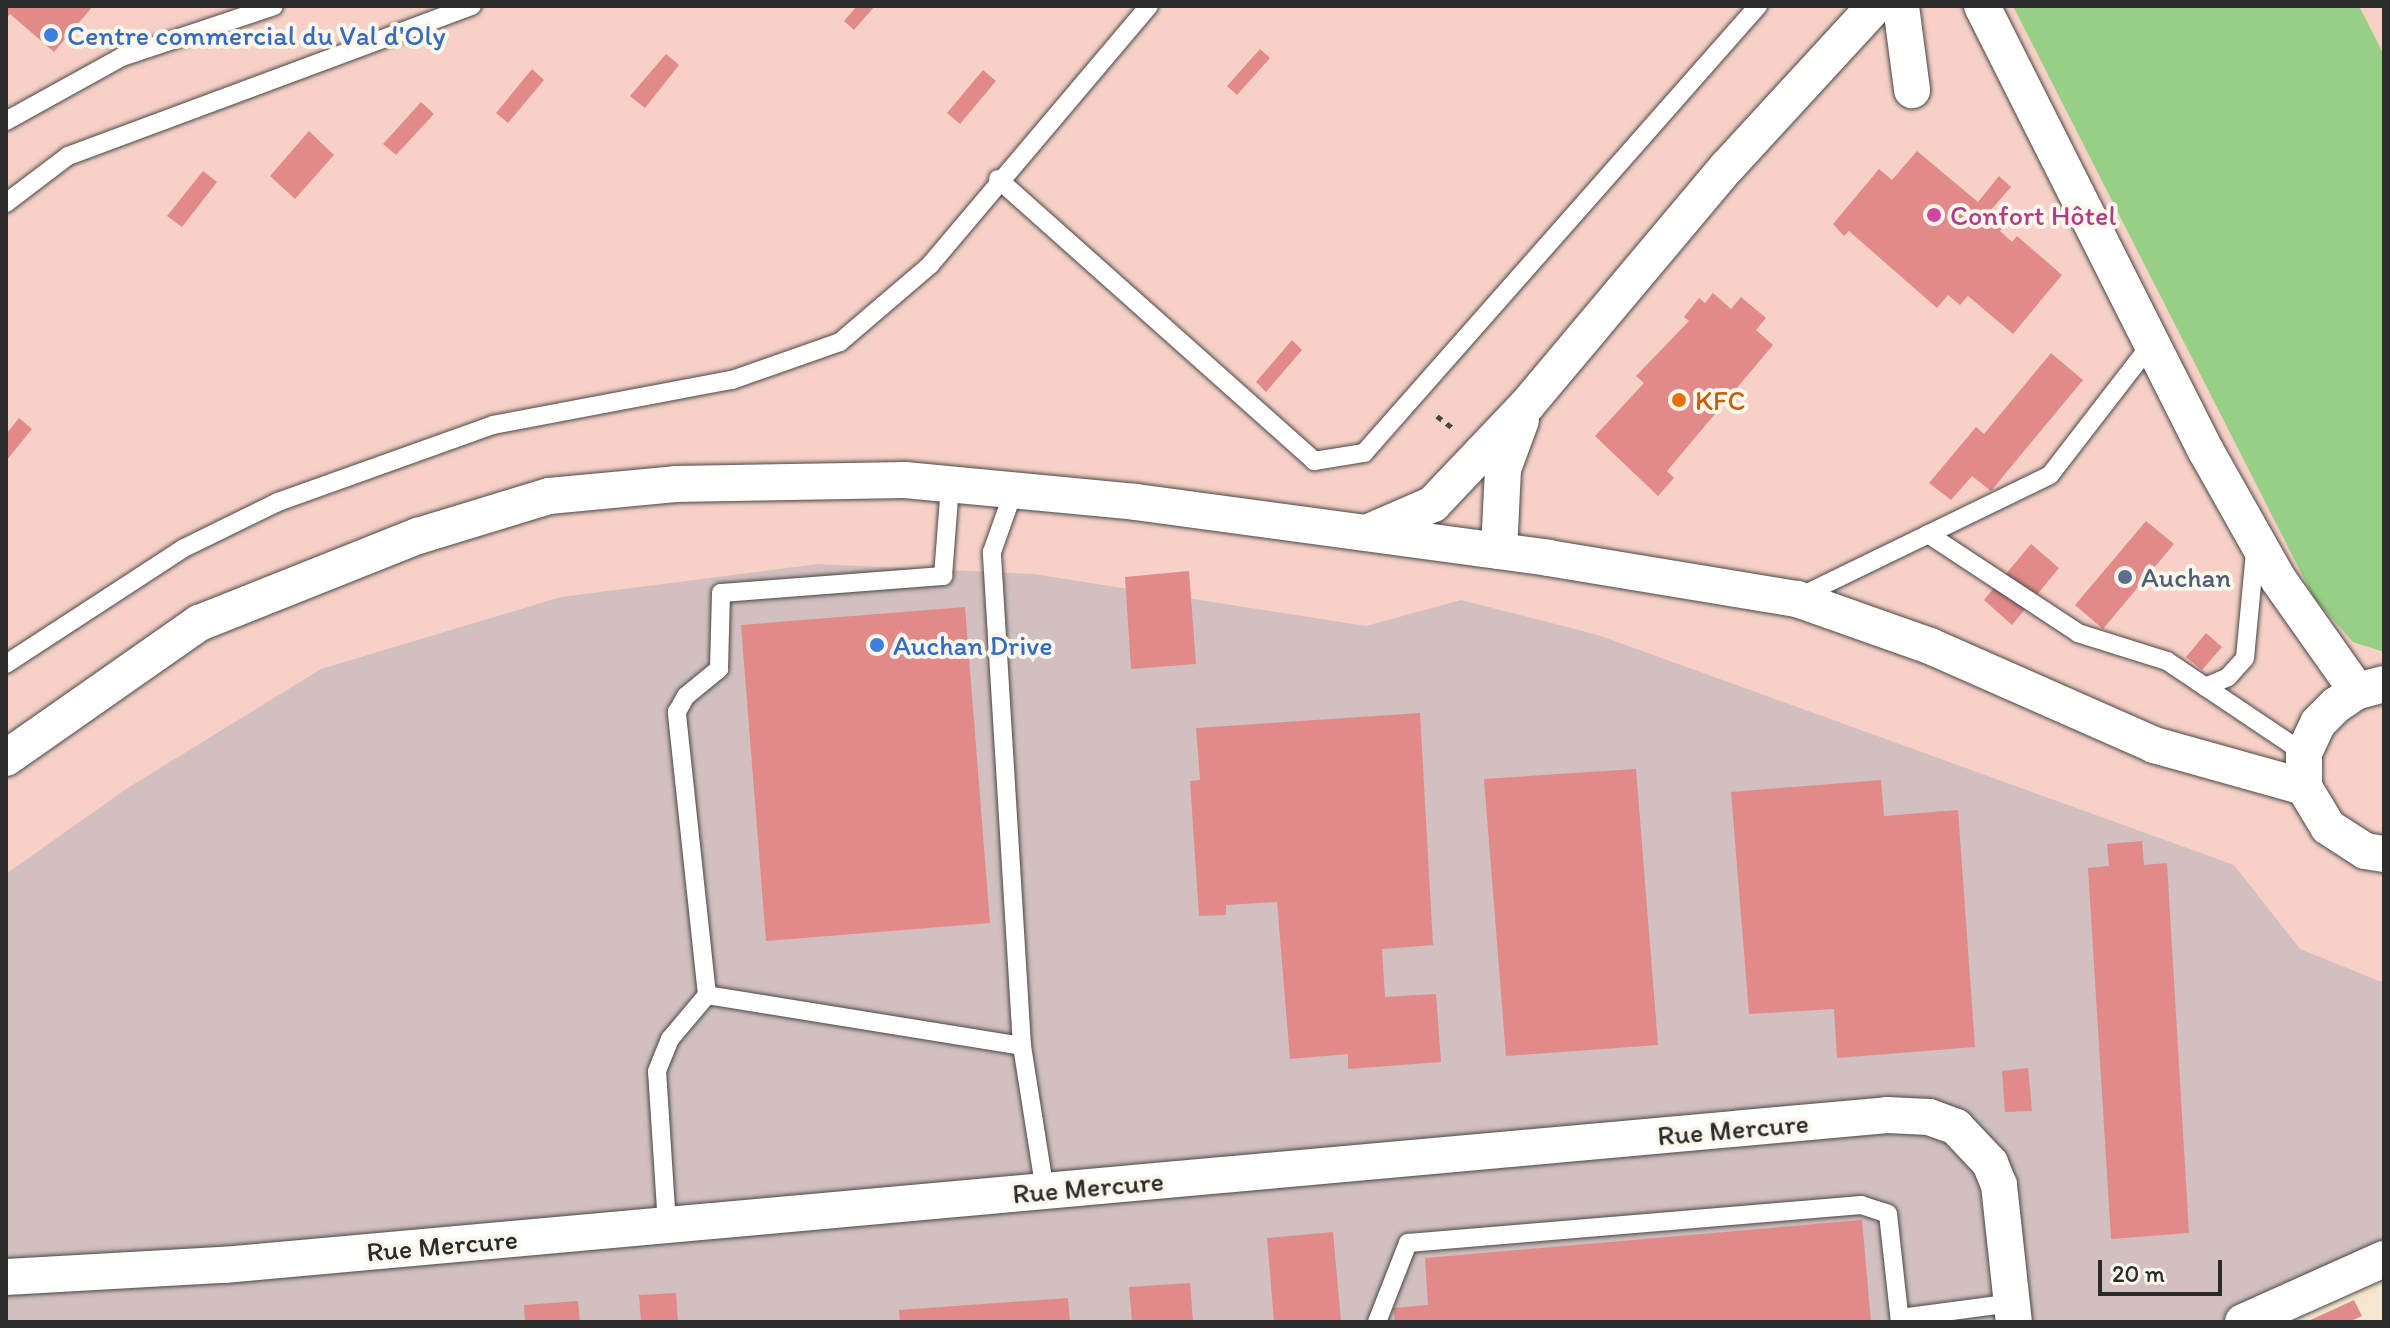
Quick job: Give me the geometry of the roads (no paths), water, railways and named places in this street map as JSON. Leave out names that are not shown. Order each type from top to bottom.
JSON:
[{"type":"street","points":[[1366,533],[1433,504],[1527,405],[1727,167],[1875,6]]},
{"type":"street","points":[[1901,6],[1912,90]]},
{"type":"street","points":[[1982,6],[2152,343],[2256,539],[2370,688],[2318,723],[2304,770],[2328,827],[2365,851],[2384,854]]},
{"type":"street","points":[[1499,551],[1503,469],[1527,405]]},
{"type":"street","points":[[6,758],[199,623],[418,536],[549,496],[675,484],[950,484],[1499,551],[1797,599],[1930,646],[2154,745],[2304,770]]},
{"type":"street","name":"Rue Mercure","points":[[6,1277],[224,1265],[1887,1115],[1929,1117],[1956,1127],[1990,1163],[1999,1185],[2013,1312]]},
{"type":"street","points":[[2243,1322],[2384,1259]]},
{"type":"lane","points":[[6,121],[122,57],[274,6]]},
{"type":"lane","points":[[6,203],[68,156],[472,6]]},
{"type":"lane","points":[[6,664],[171,556],[278,502],[493,425],[608,408],[732,380],[840,342],[930,265],[998,179],[1149,6]]},
{"type":"lane","points":[[998,179],[1314,461],[1364,453],[1758,6]]},
{"type":"lane","points":[[1797,599],[2050,475],[2152,343]]},
{"type":"lane","points":[[667,1225],[657,1071],[670,1039],[707,995],[677,712],[686,696],[719,669],[721,593],[943,576],[950,484]]},
{"type":"lane","points":[[1014,490],[992,552],[1022,1046],[1045,1191]]},
{"type":"lane","points":[[1928,534],[2078,633],[2167,661],[2205,687],[2304,770]]},
{"type":"lane","points":[[2205,687],[2228,677],[2245,658],[2254,606],[2256,539]]},
{"type":"lane","points":[[707,995],[1022,1046]]},
{"type":"lane","points":[[1377,1322],[1408,1243],[1861,1205],[1888,1214],[1900,1320],[2013,1312]]},
{"type":"place","name":"Centre commercial du Val d'Oly","points":[[51,35]]},
{"type":"place","name":"Confort Hôtel","points":[[1934,215]]},
{"type":"place","name":"KFC","points":[[1679,400]]},
{"type":"place","name":"Auchan","points":[[2125,577]]},
{"type":"place","name":"Auchan Drive","points":[[877,645]]}]
